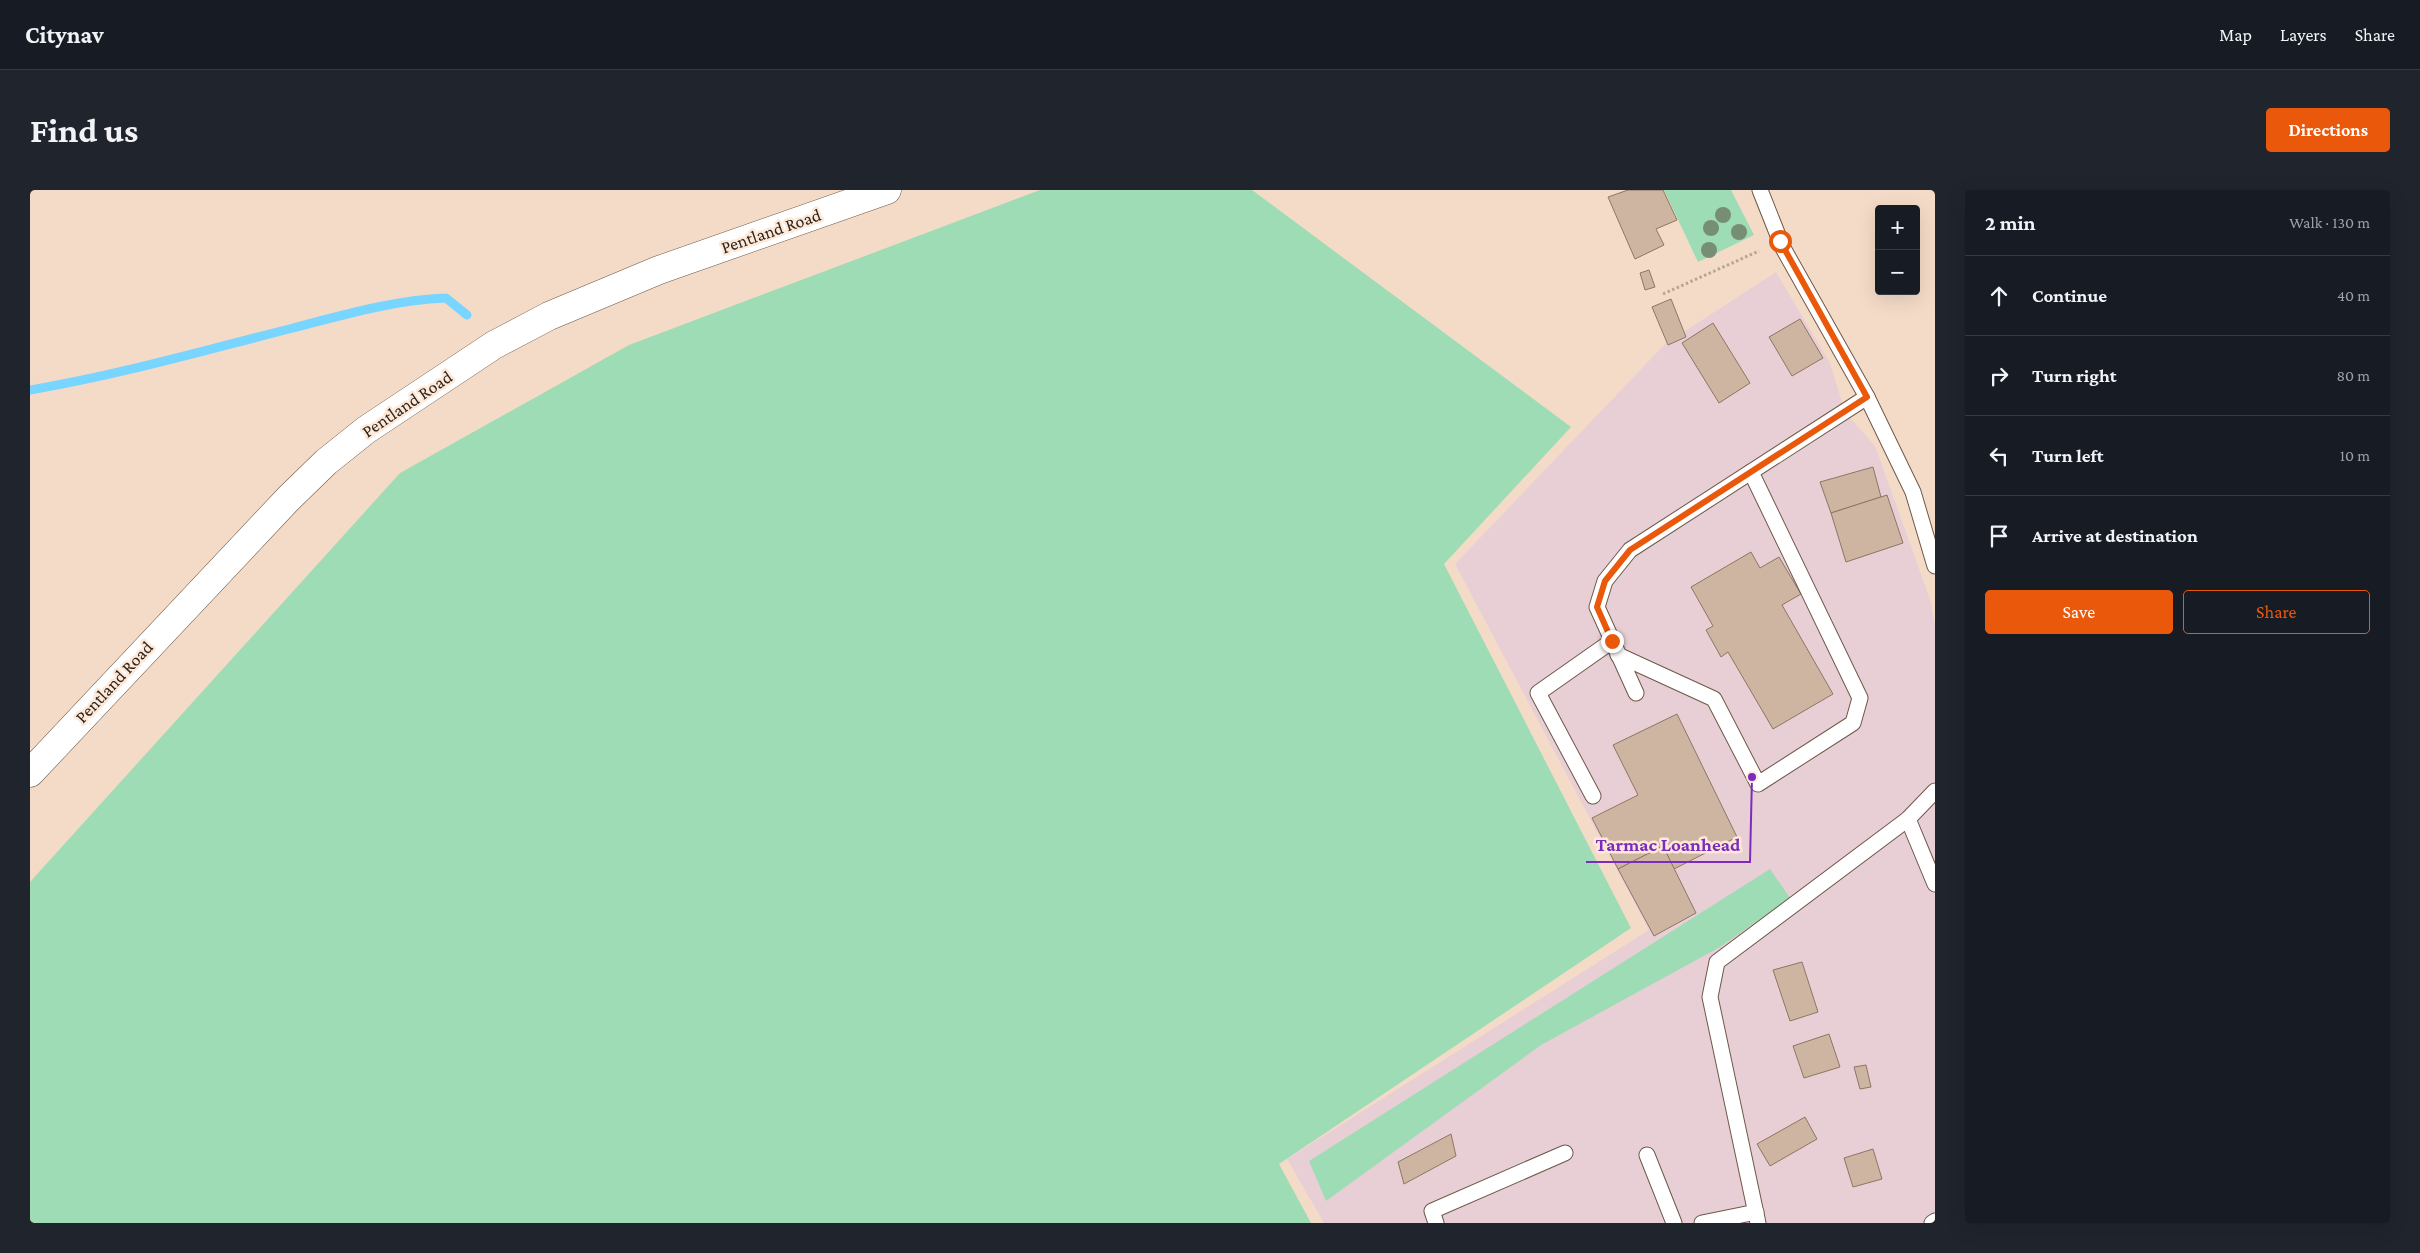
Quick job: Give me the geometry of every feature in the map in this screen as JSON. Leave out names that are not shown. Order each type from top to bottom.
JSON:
[{"type":"street","name":"Pentland Road","points":[[30,773],[288,499],[326,462],[366,430],[494,346],[549,316],[659,270],[887,190]]},
{"type":"lane","points":[[1760,190],[1780,241],[1867,397],[1913,492],[1935,566]]},
{"type":"lane","points":[[1636,693],[1597,607],[1605,581],[1630,550],[1867,397]]},
{"type":"lane","points":[[1615,648],[1714,699],[1758,784],[1854,723],[1860,698],[1751,472]]},
{"type":"lane","points":[[1593,796],[1538,693],[1615,648]]},
{"type":"lane","points":[[1702,1223],[1757,1218],[1710,997],[1716,962],[1908,819],[1935,791]]},
{"type":"lane","points":[[1908,819],[1935,884]]},
{"type":"lane","points":[[1436,1223],[1432,1211],[1565,1153]]},
{"type":"lane","points":[[1647,1155],[1674,1223]]},
{"type":"path","points":[[1663,294],[1780,241]]},
{"type":"shaded area","points":[[1776,272],[1830,363],[1845,412],[1875,446],[1930,599],[1935,624],[1935,1223],[1324,1223],[1287,1159],[1649,930],[1455,564],[1665,344]]},
{"type":"green space","points":[[1040,190],[1252,190],[1571,427],[1444,564],[1631,928],[1279,1164],[1311,1223],[30,1223],[30,882],[400,473],[629,345]]},
{"type":"green space","points":[[1664,190],[1731,190],[1754,235],[1698,262]]},
{"type":"green space","points":[[1770,869],[1790,898],[1720,947],[1541,1045],[1326,1201],[1309,1161]]},
{"type":"building","points":[[1628,190],[1663,190],[1677,220],[1656,229],[1664,245],[1635,259],[1608,197]]},
{"type":"building","points":[[1649,270],[1655,287],[1645,290],[1640,273]]},
{"type":"building","points":[[1671,299],[1686,337],[1668,345],[1652,307]]},
{"type":"building","points":[[1800,319],[1823,358],[1792,376],[1769,337]]},
{"type":"building","points":[[1713,323],[1750,383],[1719,403],[1682,343]]},
{"type":"building","points":[[1873,467],[1881,497],[1831,513],[1820,482]]},
{"type":"building","points":[[1887,495],[1903,543],[1846,562],[1831,513]]},
{"type":"building","points":[[1751,552],[1760,568],[1779,557],[1801,594],[1782,605],[1833,694],[1773,729],[1728,652],[1721,657],[1706,630],[1713,626],[1691,587]]},
{"type":"building","points":[[1677,714],[1737,837],[1674,869],[1663,846],[1618,869],[1592,818],[1638,795],[1613,745]]},
{"type":"building","points":[[1663,846],[1696,913],[1654,936],[1618,869]]},
{"type":"building","points":[[1802,962],[1818,1012],[1790,1021],[1773,970]]},
{"type":"building","points":[[1829,1034],[1840,1067],[1804,1078],[1793,1046]]},
{"type":"building","points":[[1866,1065],[1871,1087],[1860,1089],[1854,1067]]},
{"type":"building","points":[[1805,1117],[1817,1139],[1770,1166],[1757,1144]]},
{"type":"building","points":[[1451,1134],[1456,1156],[1404,1184],[1398,1162]]},
{"type":"building","points":[[1873,1149],[1882,1179],[1853,1187],[1844,1158]]},
{"type":"waterway","points":[[30,390],[129,370],[388,305],[446,298],[467,315]]},
{"type":"place","name":"Tarmac Loanhead","points":[[1752,777]]},
{"type":"route","points":[[1612,641],[1597,607],[1605,581],[1630,550],[1867,397],[1780,241]]}]
